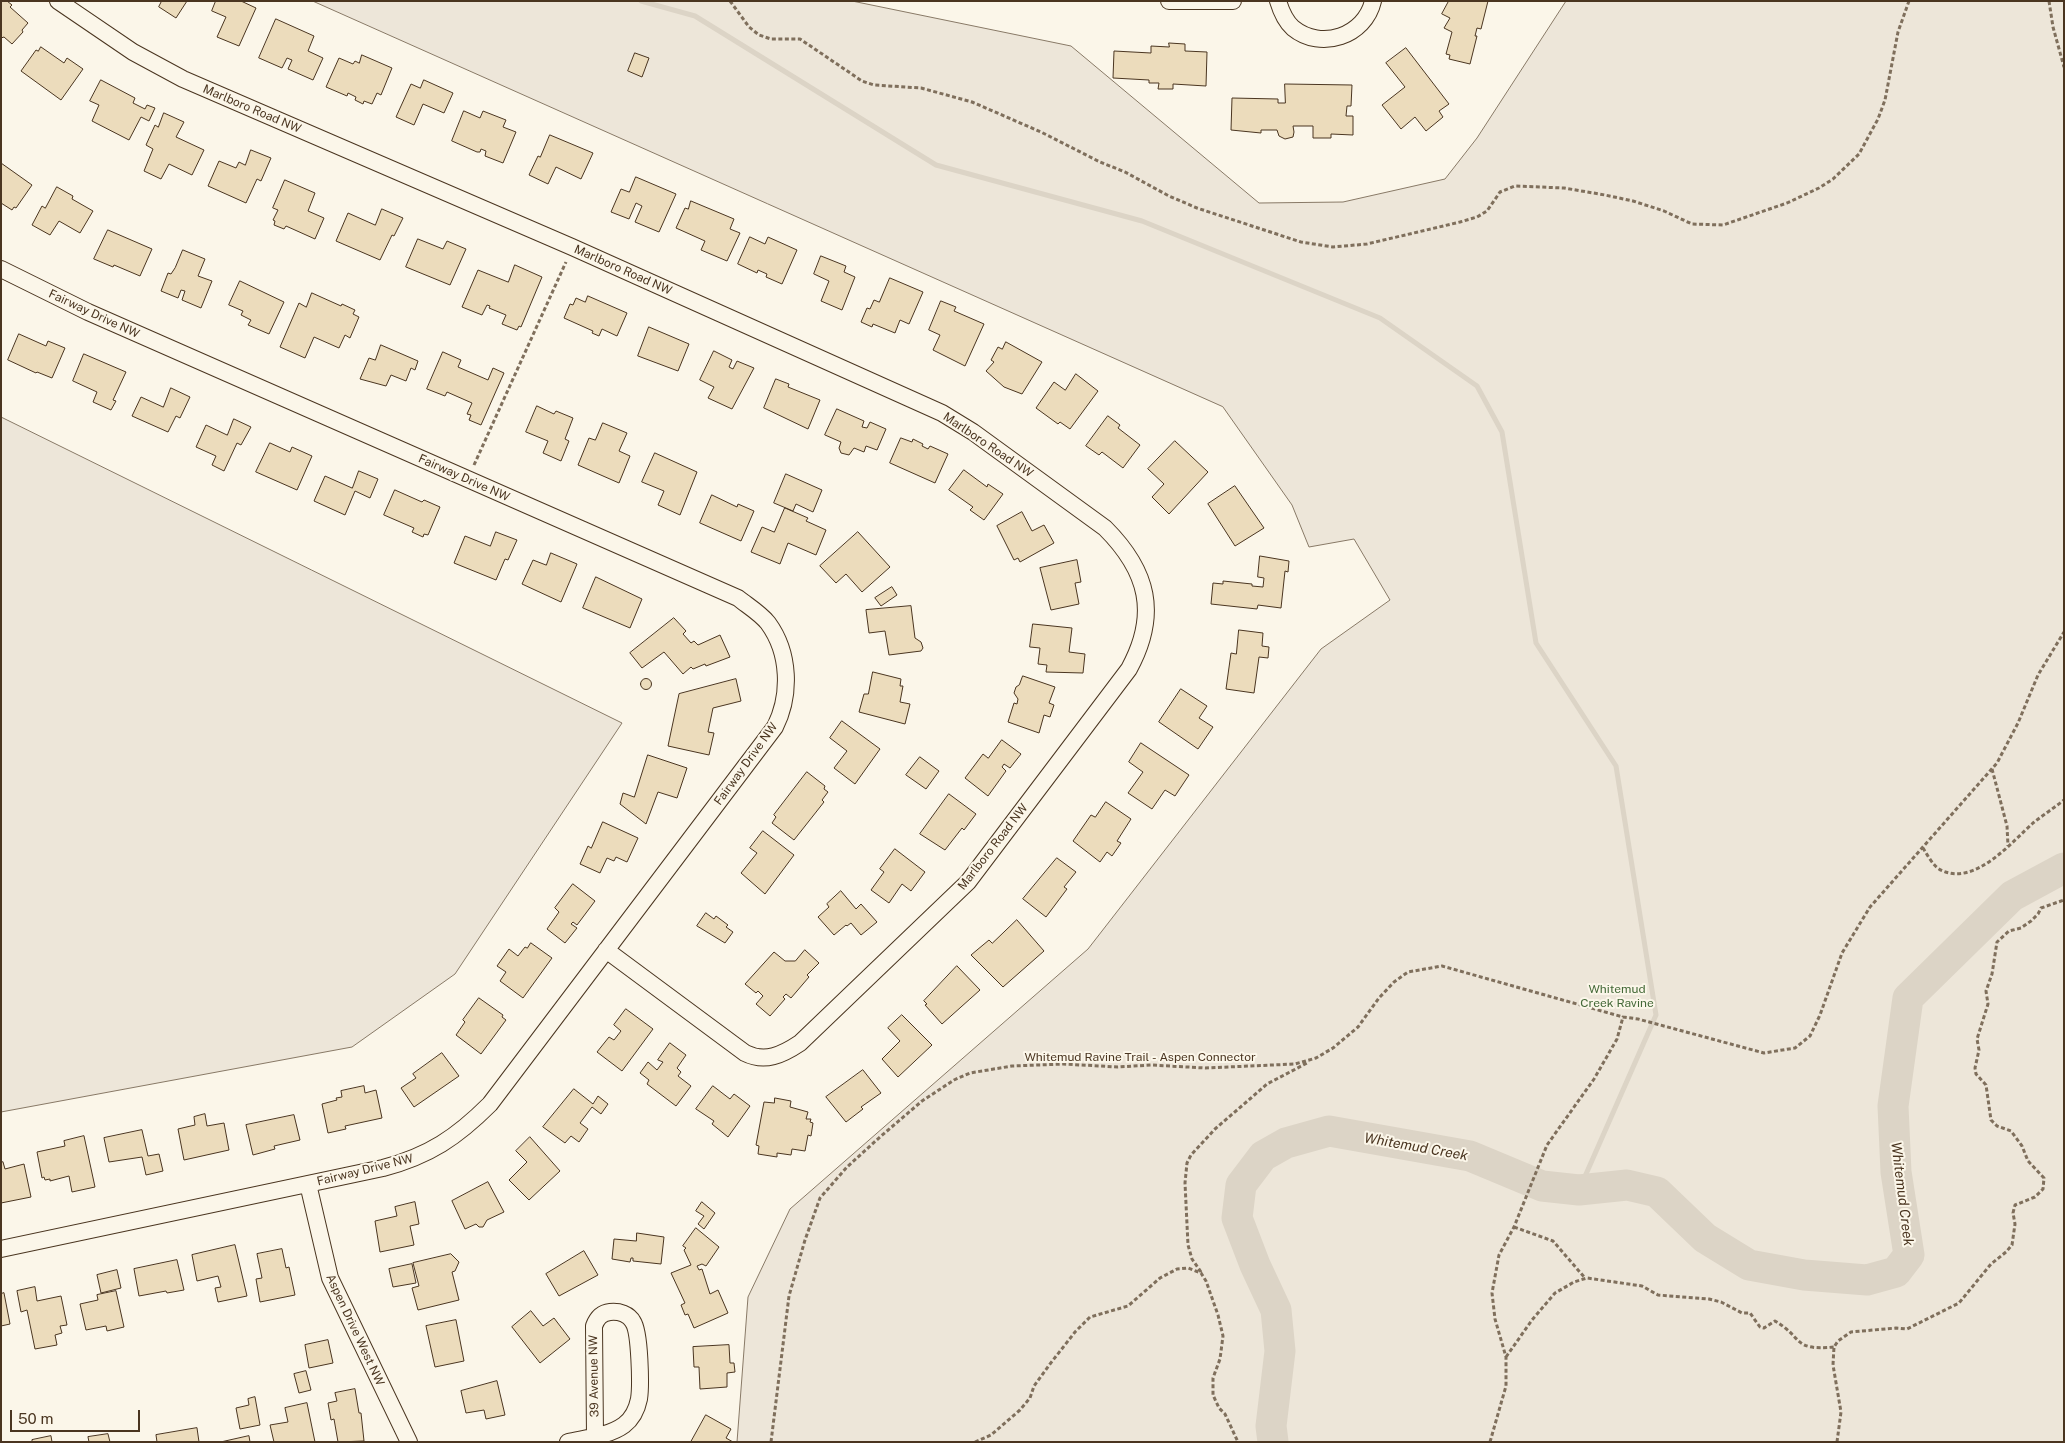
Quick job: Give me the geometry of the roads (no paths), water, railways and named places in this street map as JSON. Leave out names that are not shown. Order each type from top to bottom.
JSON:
[{"type":"street","name":"Marlboro Road NW","points":[[58,1],[126,48],[183,79],[572,247],[942,413],[972,432],[1105,528],[1119,542],[1138,570],[1143,585],[1146,624],[1142,643],[1129,669],[968,882],[800,1043],[782,1054],[762,1059],[745,1053],[606,950]]},
{"type":"street","points":[[1169,1],[1233,1]]},
{"type":"street","points":[[1278,1],[1282,15],[1293,27],[1307,36],[1323,39],[1339,38],[1354,30],[1366,19],[1373,1]]},
{"type":"street","name":"Fairway Drive NW","points":[[1,269],[88,312],[738,598],[767,623],[776,637],[784,664],[786,694],[775,727],[490,1104],[463,1130],[432,1151],[401,1164],[1,1249]]},
{"type":"street","name":"Aspen Drive West NW","points":[[308,1184],[330,1278],[409,1442]]},
{"type":"street","name":"39 Avenue NW","points":[[568,1442],[595,1436],[625,1424],[634,1412],[639,1397],[637,1329],[628,1316],[621,1312],[604,1313],[596,1320],[594,1326],[595,1436]]},
{"type":"waterway","points":[[641,1],[695,16],[936,165],[1142,221],[1380,318],[1477,386],[1502,432],[1536,643],[1616,766],[1656,1015],[1579,1190]]},
{"type":"waterway","name":"Whitemud Creek","points":[[1273,1442],[1271,1426],[1280,1351],[1276,1310],[1255,1265],[1237,1218],[1241,1185],[1263,1156],[1286,1143],[1329,1131],[1470,1156],[1542,1186],[1579,1190],[1627,1185],[1657,1192],[1705,1238],[1749,1265],[1804,1275],[1867,1280],[1896,1272],[1909,1255],[1896,1172],[1893,1106],[1908,998],[2012,896],[2064,868]]},
{"type":"park label","name":"Whitemud Creek Ravine","points":[[1617,996]]}]
